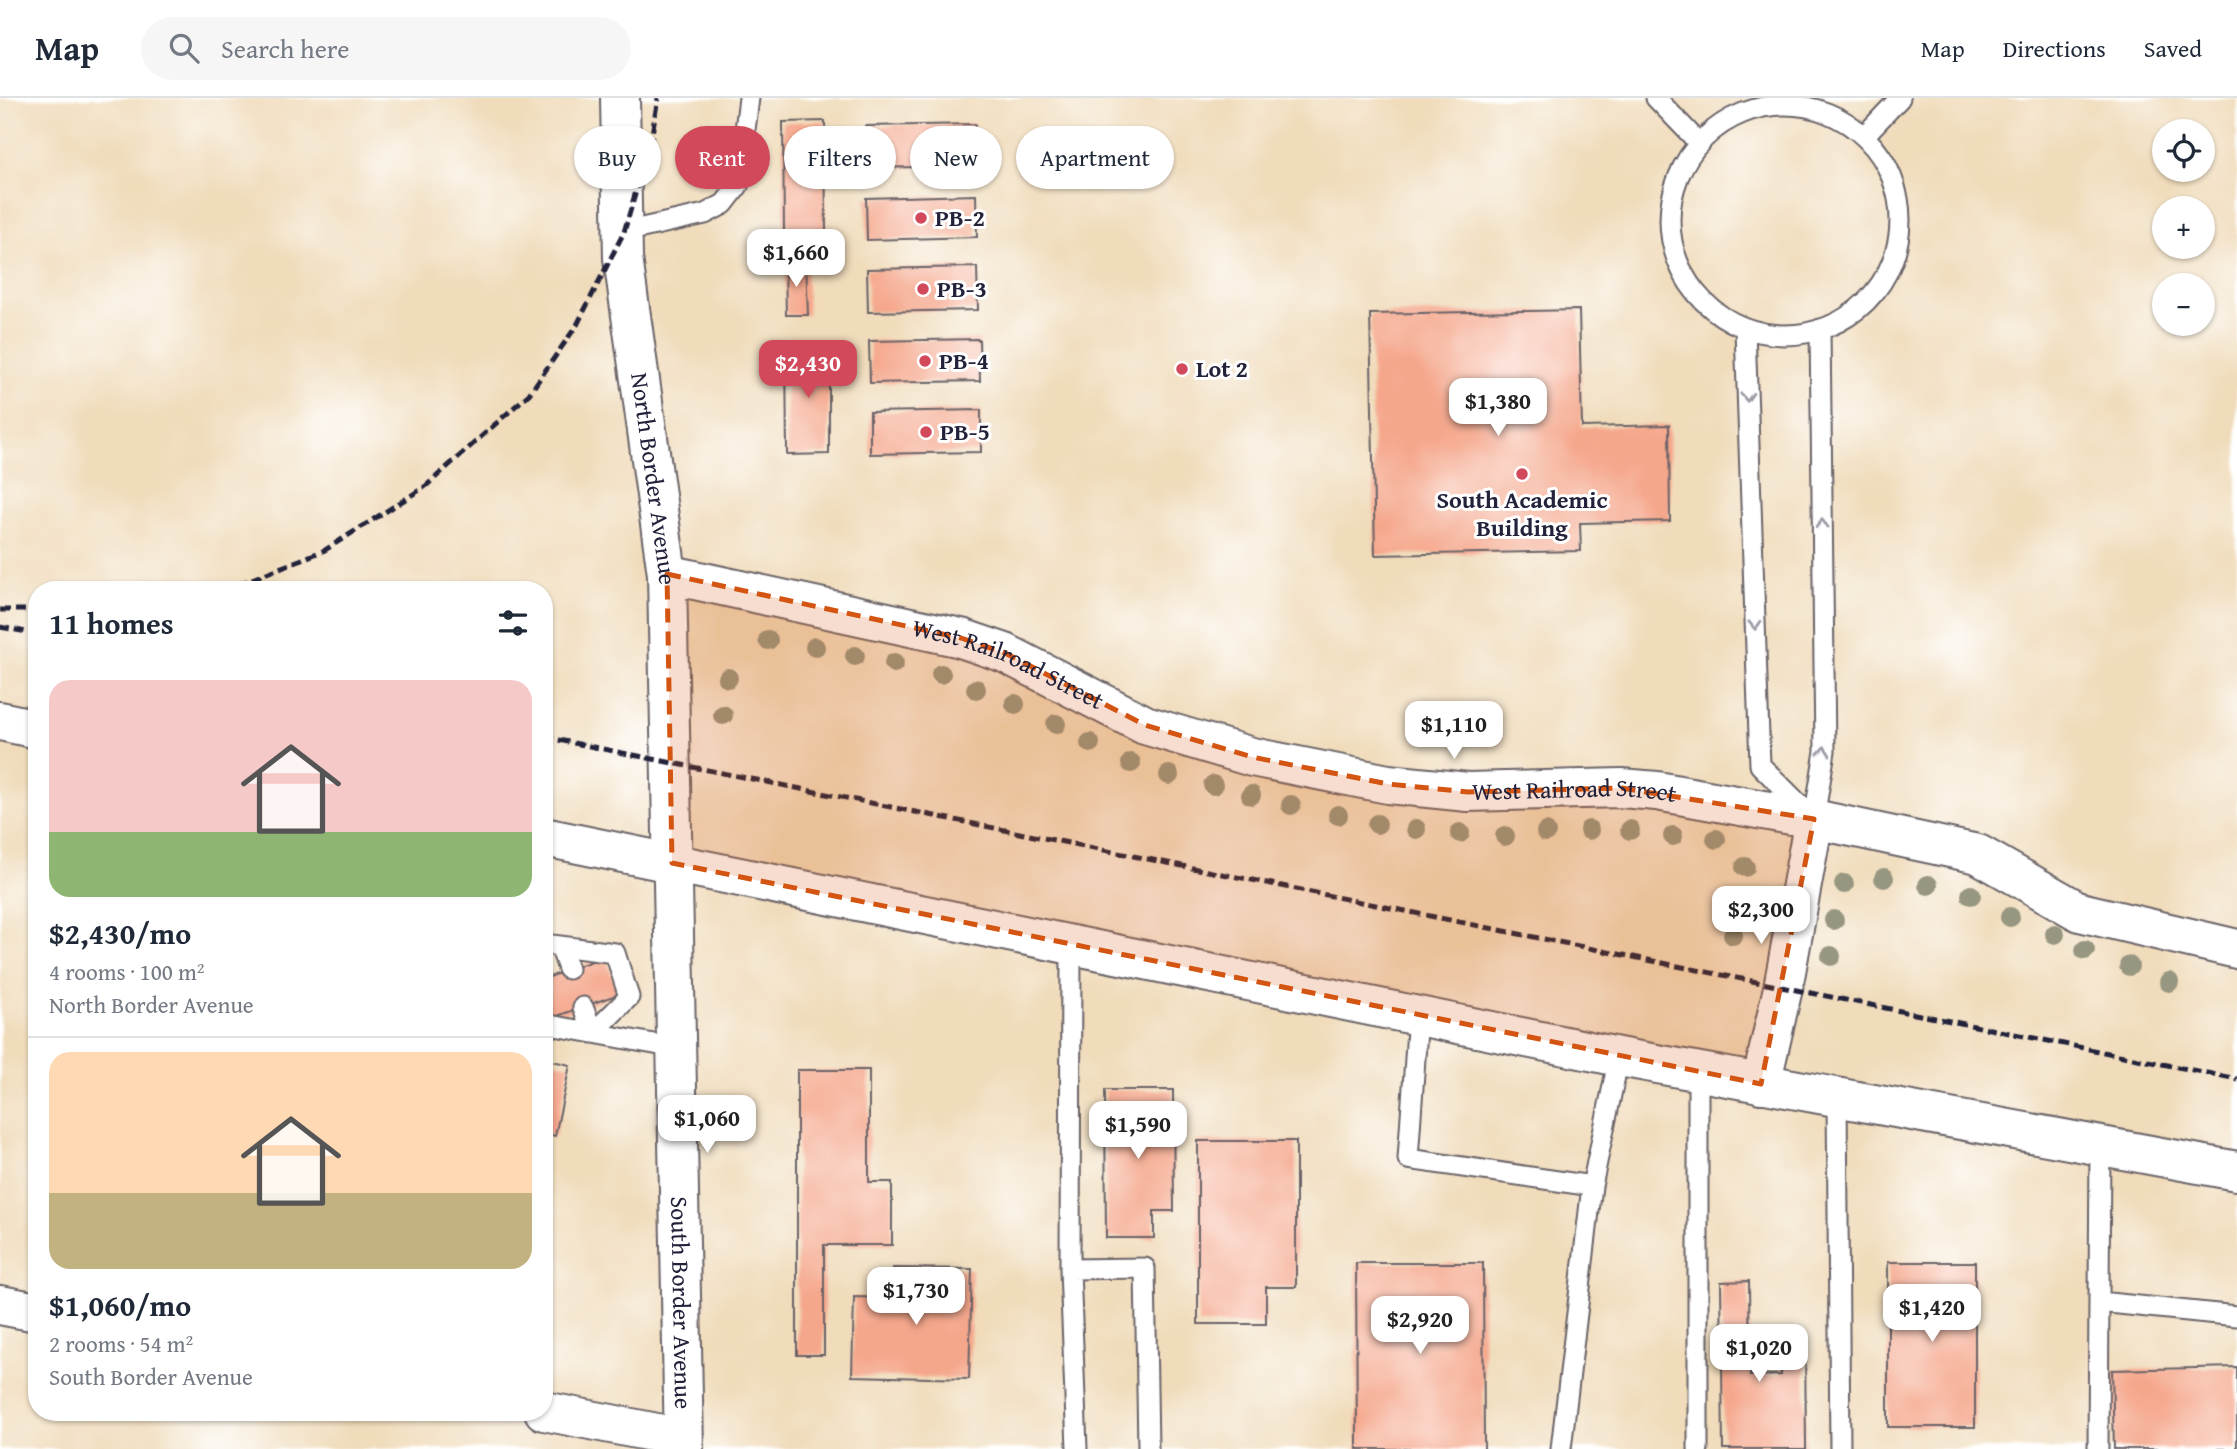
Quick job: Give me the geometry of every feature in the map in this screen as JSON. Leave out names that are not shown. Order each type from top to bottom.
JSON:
[{"type":"street","name":"North Border Avenue","points":[[620,98],[623,258],[667,574],[672,863]]},
{"type":"street","name":"West Railroad Street","points":[[667,574],[961,638],[1005,653],[1145,725],[1252,757],[1388,784],[1468,792],[1621,788],[1657,791],[1814,819],[1978,854],[2080,912],[2237,948]]},
{"type":"street","points":[[0,721],[28,727]]},
{"type":"street","points":[[1761,1084],[1783,988],[1814,819]]},
{"type":"street","points":[[553,839],[1619,1057],[2237,1171]]},
{"type":"street","name":"South Border Avenue","points":[[672,863],[684,1443]]},
{"type":"street","points":[[0,1305],[28,1310]]},
{"type":"street","points":[[553,1412],[684,1443]]},
{"type":"lane","points":[[624,232],[705,214],[724,204],[738,186],[749,98]]},
{"type":"lane","points":[[1656,98],[1698,142]]},
{"type":"lane","points":[[1865,135],[1900,98]]},
{"type":"lane","points":[[1769,106],[1810,108],[1837,118],[1865,135],[1891,175],[1900,210],[1897,250],[1880,286],[1859,308],[1820,329],[1784,336],[1745,329],[1718,315],[1689,287],[1673,250],[1670,206],[1682,167],[1698,142],[1731,118],[1769,106]]},
{"type":"lane","points":[[1745,329],[1760,765],[1814,819]]},
{"type":"lane","points":[[1814,819],[1825,751],[1820,329]]},
{"type":"lane","points":[[1071,944],[1070,1269],[1077,1449]]},
{"type":"lane","points":[[553,945],[615,953],[629,997],[593,1033]]},
{"type":"lane","points":[[553,947],[568,970]]},
{"type":"lane","points":[[583,1007],[593,1033]]},
{"type":"lane","points":[[1418,1016],[1408,1159],[1592,1186]]},
{"type":"lane","points":[[553,1026],[676,1048]]},
{"type":"lane","points":[[1561,1449],[1592,1186],[1619,1057]]},
{"type":"lane","points":[[1698,1072],[1698,1449]]},
{"type":"lane","points":[[1837,1098],[1840,1449]]},
{"type":"lane","points":[[2098,1449],[2100,1146]]},
{"type":"lane","points":[[1070,1269],[1145,1268],[1148,1449]]},
{"type":"lane","points":[[2099,1302],[2237,1316]]},
{"type":"highlighted area","points":[[667,574],[961,638],[1005,653],[1145,725],[1252,757],[1388,784],[1468,792],[1621,788],[1814,819],[1761,1084],[672,863]]},
{"type":"building","points":[[825,121],[825,126],[784,126],[784,189],[826,189],[826,232],[784,232],[783,122]]},
{"type":"building","points":[[975,124],[975,126],[910,126],[910,167],[896,167],[896,126],[865,126]]},
{"type":"building","name":"PB-2","points":[[976,195],[977,237],[867,240],[866,198]]},
{"type":"building","points":[[806,263],[808,315],[786,315],[785,264]]},
{"type":"building","name":"PB-3","points":[[977,267],[978,310],[868,312],[867,269]]},
{"type":"building","name":"South Academic Building","points":[[1579,310],[1582,427],[1669,425],[1670,521],[1580,523],[1581,551],[1375,555],[1370,314]]},
{"type":"building","name":"PB-4","points":[[979,339],[980,381],[870,383],[869,341]]},
{"type":"building","points":[[786,345],[829,345],[829,454],[787,455]]},
{"type":"building","name":"PB-5","points":[[981,410],[981,452],[870,454],[870,412]]},
{"type":"building","points":[[605,956],[619,994],[553,1018],[553,976]]},
{"type":"building","points":[[553,1061],[570,1065],[553,1135]]},
{"type":"building","points":[[797,1070],[869,1070],[869,1182],[892,1182],[892,1245],[824,1245],[824,1355],[797,1355]]},
{"type":"building","points":[[1105,1090],[1173,1090],[1174,1211],[1154,1211],[1154,1238],[1106,1238]]},
{"type":"building","points":[[1198,1141],[1296,1141],[1296,1287],[1266,1287],[1266,1324],[1198,1324]]},
{"type":"building","points":[[1888,1262],[1975,1262],[1975,1427],[1888,1427]]},
{"type":"building","points":[[1356,1263],[1483,1263],[1484,1449],[1357,1449]]},
{"type":"building","points":[[893,1268],[972,1269],[969,1379],[852,1376],[854,1297],[892,1298]]},
{"type":"building","points":[[1749,1281],[1750,1376],[1781,1375],[1780,1335],[1805,1335],[1806,1449],[1723,1449],[1721,1282]]},
{"type":"building","points":[[2237,1367],[2237,1449],[2114,1449],[2112,1370]]},
{"type":"railway","points":[[247,581],[325,550],[426,486],[529,394],[577,325],[624,232],[651,140],[658,98]]},
{"type":"railway","points":[[0,610],[28,610]]},
{"type":"railway","points":[[0,627],[28,632]]},
{"type":"railway","points":[[553,739],[2237,1079]]},
{"type":"place","name":"PB-2","points":[[921,218]]},
{"type":"place","name":"PB-3","points":[[923,289]]},
{"type":"place","name":"PB-4","points":[[925,361]]},
{"type":"place","name":"Lot 2","points":[[1182,369]]},
{"type":"place","name":"PB-5","points":[[926,432]]},
{"type":"place","name":"South Academic Building","points":[[1522,474]]}]
